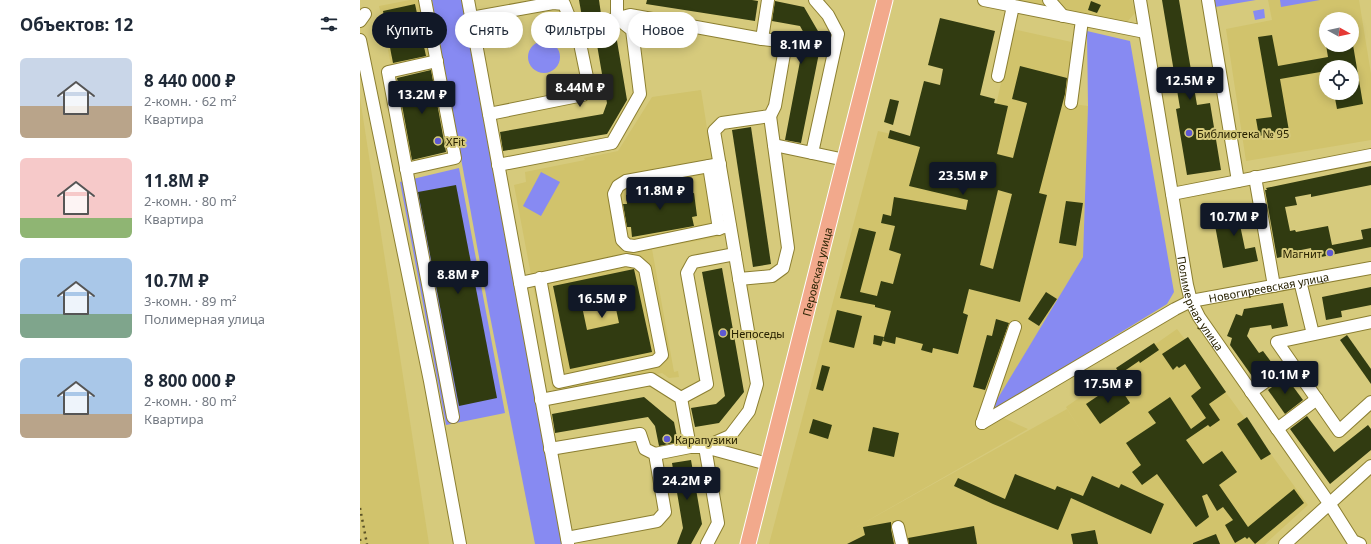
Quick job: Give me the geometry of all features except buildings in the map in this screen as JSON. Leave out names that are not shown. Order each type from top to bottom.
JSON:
[{"type":"main road","name":"Перовская улица","points":[[748,544],[885,0]]},
{"type":"street","points":[[406,169],[455,158],[425,0]]},
{"type":"street","points":[[468,0],[470,12]]},
{"type":"street","points":[[617,0],[617,12]]},
{"type":"street","points":[[762,39],[768,0]]},
{"type":"street","points":[[812,153],[838,34],[828,15],[815,0]]},
{"type":"street","points":[[984,0],[1145,32]]},
{"type":"street","points":[[1049,0],[1063,16]]},
{"type":"street","name":"Полимерная улица","points":[[1140,0],[1187,285],[1192,301],[1199,317],[1329,503],[1353,541],[1360,544]]},
{"type":"street","points":[[1208,0],[1238,181]]},
{"type":"street","points":[[504,12],[553,3],[564,4],[567,12]]},
{"type":"street","points":[[998,76],[1013,6]]},
{"type":"street","points":[[620,17],[630,15],[779,42],[785,48],[775,106],[770,116],[788,248],[783,268],[772,276],[739,279]]},
{"type":"street","points":[[498,165],[612,143],[640,94],[632,30],[620,20]]},
{"type":"street","points":[[1071,103],[1082,20]]},
{"type":"street","points":[[360,40],[430,381],[460,544]]},
{"type":"street","points":[[477,48],[567,541],[657,521],[665,512],[655,454]]},
{"type":"street","points":[[489,114],[583,96],[589,87],[582,48]]},
{"type":"street","points":[[436,61],[388,72],[453,417]]},
{"type":"street","points":[[705,448],[730,436],[749,411],[757,384],[735,254],[725,227],[714,165],[714,131],[722,123],[770,116]]},
{"type":"street","points":[[774,145],[845,160]]},
{"type":"street","points":[[1172,194],[1371,155]]},
{"type":"street","points":[[714,165],[626,181],[618,186],[614,194],[622,240],[627,245],[634,246],[725,227]]},
{"type":"street","points":[[1255,177],[1274,286]]},
{"type":"street","points":[[681,398],[707,384],[687,273],[693,262],[735,254]]},
{"type":"street","points":[[520,283],[626,260],[637,262],[645,269],[662,355],[656,361],[539,386]]},
{"type":"street","name":"Новогиреевская улица","points":[[1015,327],[982,423],[1168,313],[1192,301],[1371,268]]},
{"type":"street","points":[[540,278],[559,382]]},
{"type":"street","points":[[1300,281],[1313,334]]},
{"type":"street","points":[[1369,407],[1339,431],[1277,342],[1371,322]]},
{"type":"street","points":[[1251,392],[1291,362]]},
{"type":"street","points":[[648,363],[651,379]]},
{"type":"street","points":[[430,381],[445,379]]},
{"type":"street","points":[[542,400],[651,379],[681,398],[690,447]]},
{"type":"street","points":[[1277,429],[1317,399]]},
{"type":"street","points":[[550,449],[640,434],[646,449],[655,454],[690,447],[705,448],[768,464]]},
{"type":"street","points":[[705,448],[718,523],[706,544]]},
{"type":"street","points":[[1284,544],[1371,466]]},
{"type":"street","points":[[898,527],[902,544]]},
{"type":"shaded area","points":[[410,0],[418,0],[421,12],[380,12],[379,6]]},
{"type":"shaded area","points":[[432,0],[465,0],[467,12],[455,12],[455,48],[474,48],[565,544],[535,544],[488,306],[441,48],[447,48],[447,12],[434,12]]},
{"type":"shaded area","points":[[1011,0],[1132,0],[1135,13],[1127,22]]},
{"type":"shaded area","points":[[1214,0],[1256,0],[1215,7]]},
{"type":"shaded area","points":[[1268,0],[1359,0],[1371,74],[1371,140],[1246,161],[1226,29],[1272,20]]},
{"type":"shaded area","points":[[1280,0],[1320,0],[1281,7]]},
{"type":"shaded area","points":[[1264,9],[1265,18],[1255,20],[1253,11]]},
{"type":"shaded area","points":[[1013,29],[1076,43],[1065,103],[1088,106],[1083,257],[990,412],[1028,429],[846,533],[1067,409],[1087,440],[1066,407],[1177,329],[1230,398],[1308,505],[1265,544],[769,544],[878,131],[985,155]]},
{"type":"shaded area","points":[[1087,31],[1130,41],[1174,292],[1167,304],[989,413],[1083,257],[1088,106]]},
{"type":"shaded area","points":[[388,48],[428,48],[430,57],[391,65]]},
{"type":"shaded area","points":[[531,48],[557,48],[560,54],[560,60],[557,66],[547,73],[541,73],[535,70],[528,60],[528,54]]},
{"type":"shaded area","points":[[701,90],[724,236],[652,249],[674,372],[678,371],[679,377],[669,378],[662,373],[557,394],[553,391],[514,185],[526,182],[525,172],[585,160],[584,158],[618,151],[652,97]]},
{"type":"shaded area","points":[[360,98],[429,544],[360,544]]},
{"type":"shaded area","points":[[459,168],[505,413],[446,425],[400,182]]},
{"type":"shaded area","points":[[541,172],[560,182],[541,216],[523,206]]},
{"type":"railway","points":[[360,508],[367,544]]},
{"type":"railway","points":[[360,539],[361,544]]},
{"type":"place","name":"Библиотека № 95","points":[[1189,133]]},
{"type":"place","name":"XFit","points":[[438,141]]},
{"type":"place","name":"Магнит","points":[[1330,253]]},
{"type":"place","name":"Непоседы","points":[[723,333]]},
{"type":"place","name":"Карапузики","points":[[667,439]]}]
